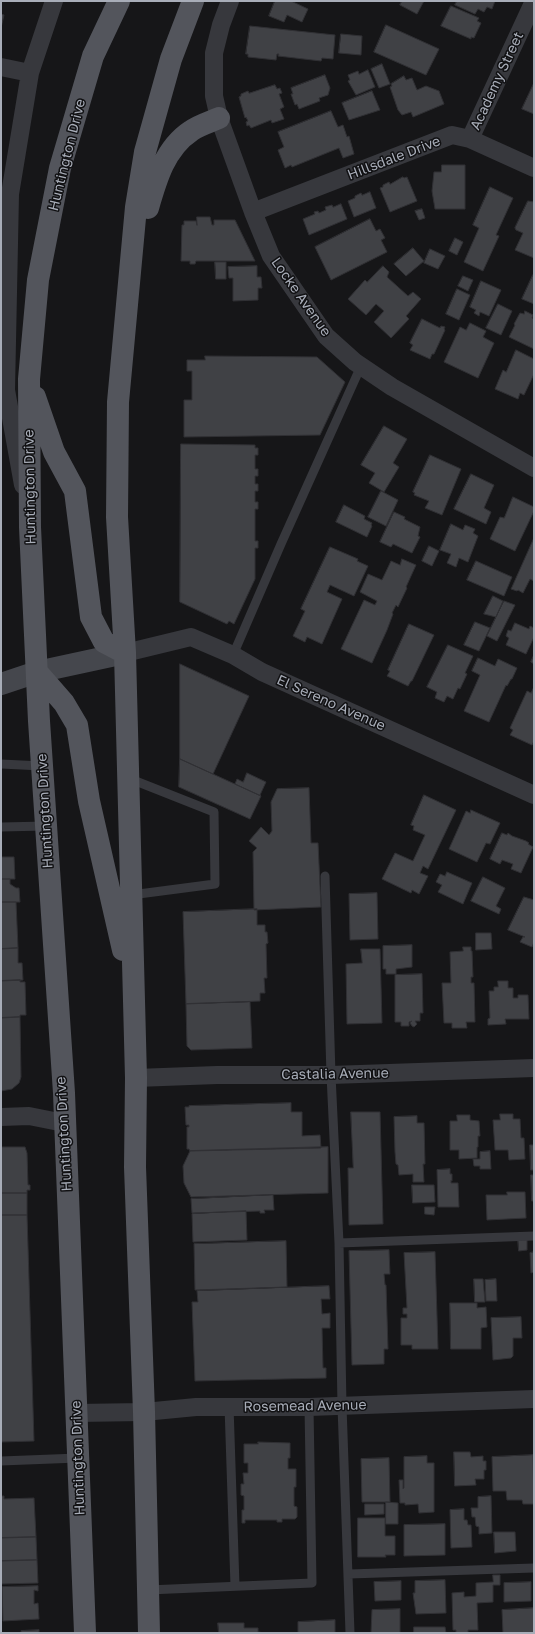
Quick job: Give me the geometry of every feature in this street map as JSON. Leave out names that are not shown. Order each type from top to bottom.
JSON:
[{"type":"main road","name":"Huntington Drive","points":[[85,1633],[64,1093],[42,766],[30,527],[29,379],[38,280],[60,168],[93,56],[119,1]]},
{"type":"main road","points":[[148,1633],[144,1412],[135,1167],[136,1078],[126,652],[117,517],[118,402],[136,207],[145,152],[171,59],[193,1]]},
{"type":"main road","points":[[129,277],[157,176],[176,143],[191,130],[220,118]]},
{"type":"main road","points":[[29,379],[54,452],[75,491],[91,616],[104,642],[126,652]]},
{"type":"main road","points":[[1,684],[37,672],[126,652]]},
{"type":"main road","points":[[37,672],[64,703],[77,725],[89,801],[134,998]]},
{"type":"street","points":[[30,527],[4,388],[10,194],[30,73],[54,1]]},
{"type":"street","name":"Locke Avenue","points":[[230,1],[221,25],[214,52],[214,96],[220,118],[253,212],[271,256],[305,308],[326,336],[362,366],[392,386],[534,468]]},
{"type":"street","name":"Academy Street","points":[[470,139],[534,1]]},
{"type":"street","points":[[1,68],[30,73]]},
{"type":"street","name":"Hillsdale Drive","points":[[253,212],[452,135],[470,139],[534,168]]},
{"type":"street","name":"El Sereno Avenue","points":[[126,652],[191,637],[233,655],[262,672],[534,795]]},
{"type":"street","name":"Castalia Avenue","points":[[136,1078],[217,1074],[331,1076],[534,1068]]},
{"type":"street","points":[[1,1117],[29,1116],[64,1123]]},
{"type":"street","name":"Rosemead Avenue","points":[[76,1413],[144,1412],[196,1407],[309,1407],[534,1399]]},
{"type":"lane","points":[[233,655],[281,544],[362,366]]},
{"type":"lane","points":[[1,764],[42,766]]},
{"type":"lane","points":[[128,778],[214,812],[215,884],[131,895]]},
{"type":"lane","points":[[1,827],[46,826]]},
{"type":"lane","points":[[325,876],[331,1076],[339,1243],[342,1406],[350,1633]]},
{"type":"lane","points":[[339,1243],[534,1236]]},
{"type":"lane","points":[[229,1406],[235,1586]]},
{"type":"lane","points":[[148,1590],[312,1583],[309,1407]]},
{"type":"lane","points":[[1,1461],[78,1458]]},
{"type":"lane","points":[[349,1574],[534,1568]]},
{"type":"building","points":[[275,1],[291,1],[308,9],[302,22],[287,15],[284,22],[269,16]]},
{"type":"building","points":[[402,1],[424,1],[417,14],[400,5]]},
{"type":"building","points":[[457,1],[495,1],[492,9],[487,7],[484,12],[478,9],[475,14],[455,5]]},
{"type":"building","points":[[451,6],[479,18],[477,21],[481,23],[474,38],[471,37],[471,39],[441,26]]},
{"type":"building","points":[[1,14],[4,15],[1,28]]},
{"type":"building","points":[[386,25],[439,49],[426,75],[374,52]]},
{"type":"building","points":[[250,26],[335,35],[333,59],[322,58],[321,61],[278,56],[279,54],[277,54],[276,60],[248,57],[248,54],[246,54]]},
{"type":"building","points":[[341,34],[362,36],[361,55],[339,53]]},
{"type":"building","points":[[382,64],[390,84],[379,88],[371,69]]},
{"type":"building","points":[[368,70],[375,87],[356,95],[348,81],[350,80],[348,75],[358,71],[359,74]]},
{"type":"building","points":[[325,75],[330,88],[328,95],[319,98],[320,101],[299,109],[297,104],[295,105],[291,94],[293,94],[291,88]]},
{"type":"building","points":[[404,76],[406,80],[412,78],[417,90],[426,86],[439,91],[444,104],[413,117],[411,112],[402,115],[398,110],[390,87],[392,86],[391,84]]},
{"type":"building","points":[[534,83],[534,114],[522,109]]},
{"type":"building","points":[[275,85],[277,89],[280,88],[282,93],[279,94],[284,107],[280,109],[284,119],[272,123],[271,120],[251,128],[249,125],[247,126],[246,122],[248,121],[246,117],[245,118],[239,97],[241,94]]},
{"type":"building","points":[[372,91],[380,110],[349,120],[342,103]]},
{"type":"building","points":[[331,111],[338,127],[343,125],[347,137],[349,136],[354,154],[343,158],[339,148],[292,167],[291,165],[285,168],[278,150],[284,147],[278,132]]},
{"type":"building","points":[[442,165],[465,165],[465,209],[435,209],[432,191],[434,172],[441,172]]},
{"type":"building","points":[[403,177],[407,177],[417,201],[390,212],[380,188],[389,182],[390,184]]},
{"type":"building","points":[[490,187],[513,198],[496,235],[499,236],[483,271],[464,262],[479,228],[473,225]]},
{"type":"building","points":[[370,192],[376,208],[354,217],[348,201],[361,193],[362,195]]},
{"type":"building","points":[[528,201],[534,202],[534,258],[515,250],[523,233],[515,228]]},
{"type":"building","points":[[341,204],[347,219],[309,235],[303,219],[315,214],[314,212],[318,211],[319,213],[326,210],[325,207],[332,205],[333,207]]},
{"type":"building","points":[[422,209],[425,218],[419,220],[415,211]]},
{"type":"building","points":[[197,217],[210,217],[212,225],[214,225],[214,220],[235,220],[255,261],[196,261],[195,264],[190,264],[190,261],[181,261],[182,225],[184,225],[184,221],[196,221],[197,225]]},
{"type":"building","points":[[370,219],[376,231],[380,229],[385,238],[381,240],[387,252],[331,280],[315,247]]},
{"type":"building","points":[[455,238],[463,242],[457,255],[449,251]]},
{"type":"building","points":[[413,248],[424,261],[406,276],[394,264]]},
{"type":"building","points":[[430,249],[445,256],[438,269],[424,263]]},
{"type":"building","points":[[215,262],[226,262],[226,279],[216,279]]},
{"type":"building","points":[[257,266],[257,277],[261,277],[262,288],[258,288],[258,300],[233,301],[233,278],[229,278],[228,267]]},
{"type":"building","points":[[383,266],[389,272],[387,277],[408,296],[413,292],[421,299],[406,316],[409,319],[391,338],[374,322],[384,311],[376,304],[366,315],[348,299],[365,280],[367,282]]},
{"type":"building","points":[[533,275],[534,276],[534,304],[522,299]]},
{"type":"building","points":[[463,276],[473,280],[468,291],[458,286]]},
{"type":"building","points":[[481,281],[501,290],[489,316],[480,312],[479,316],[474,313],[476,310],[470,307]]},
{"type":"building","points":[[457,289],[470,295],[459,320],[446,314]]},
{"type":"building","points":[[498,304],[512,311],[501,335],[486,328]]},
{"type":"building","points":[[525,311],[533,315],[532,318],[534,319],[534,349],[509,337],[520,313],[524,314]]},
{"type":"building","points":[[422,319],[440,328],[441,326],[445,327],[434,354],[432,354],[430,359],[410,350],[413,345],[410,343]]},
{"type":"building","points":[[470,323],[486,331],[483,337],[494,343],[478,378],[444,362],[460,327],[466,330]]},
{"type":"building","points":[[516,350],[534,359],[534,374],[524,395],[520,393],[518,399],[495,389],[503,370],[506,372]]},
{"type":"building","points":[[205,356],[317,357],[345,382],[320,435],[184,437],[184,400],[192,400],[192,371],[187,371],[187,360],[205,360]]},
{"type":"building","points":[[384,426],[407,439],[393,463],[399,467],[384,492],[369,483],[375,473],[361,465]]},
{"type":"building","points":[[181,444],[255,445],[255,448],[258,448],[258,455],[255,455],[255,469],[258,469],[258,476],[255,476],[255,484],[258,484],[258,491],[255,491],[255,502],[258,502],[258,509],[255,509],[255,541],[258,541],[258,548],[255,548],[255,579],[234,624],[229,621],[227,624],[180,602]]},
{"type":"building","points":[[430,455],[461,469],[442,515],[425,508],[429,501],[414,495],[415,493],[413,492]]},
{"type":"building","points":[[471,474],[494,485],[484,508],[491,512],[486,524],[454,509]]},
{"type":"building","points":[[381,491],[398,500],[386,526],[368,517]]},
{"type":"building","points":[[513,497],[534,507],[534,511],[515,551],[490,539],[500,517],[504,518]]},
{"type":"building","points":[[344,505],[365,516],[364,519],[372,523],[367,537],[336,522]]},
{"type":"building","points":[[394,512],[420,527],[418,536],[420,537],[412,553],[393,544],[391,547],[380,542]]},
{"type":"building","points":[[451,524],[463,530],[465,525],[475,529],[473,533],[478,536],[468,562],[459,558],[456,567],[447,563],[451,554],[440,550]]},
{"type":"building","points":[[534,538],[534,581],[530,579],[523,593],[518,590],[511,589]]},
{"type":"building","points":[[429,546],[439,551],[432,566],[422,561]]},
{"type":"building","points":[[330,547],[358,559],[357,561],[368,566],[354,596],[330,585],[327,592],[342,599],[322,644],[307,637],[305,642],[293,636],[305,611],[301,609]]},
{"type":"building","points":[[402,559],[416,565],[398,607],[396,605],[392,613],[393,614],[387,630],[372,663],[341,649],[364,600],[375,605],[377,601],[360,592],[368,574],[382,580],[391,561],[400,565]]},
{"type":"building","points":[[476,561],[512,577],[504,596],[467,580]]},
{"type":"building","points":[[493,596],[503,601],[496,617],[484,614]]},
{"type":"building","points":[[504,601],[515,605],[497,641],[487,636]]},
{"type":"building","points":[[475,622],[490,628],[479,651],[464,645]]},
{"type":"building","points":[[515,623],[529,629],[530,626],[534,628],[534,637],[526,654],[506,645],[509,638],[506,636],[508,630],[511,631]]},
{"type":"building","points":[[409,624],[434,635],[412,681],[408,686],[387,676],[390,671],[388,670]]},
{"type":"building","points":[[448,645],[473,656],[465,673],[467,674],[460,689],[458,688],[453,699],[447,696],[444,702],[435,698],[437,692],[427,687]]},
{"type":"building","points":[[534,655],[534,664],[531,662]]},
{"type":"building","points":[[478,658],[495,666],[498,659],[517,668],[512,679],[507,686],[506,685],[489,722],[464,711],[480,675],[472,671]]},
{"type":"building","points":[[180,664],[249,696],[213,774],[180,759]]},
{"type":"building","points":[[533,689],[534,741],[532,745],[510,735],[513,730],[510,728],[527,691],[531,693]]},
{"type":"building","points":[[180,759],[261,796],[250,819],[179,787]]},
{"type":"building","points":[[247,773],[266,782],[260,795],[261,796],[235,784],[237,779],[243,782]]},
{"type":"building","points":[[309,788],[311,843],[318,843],[321,907],[254,910],[253,852],[257,848],[249,841],[261,827],[269,835],[272,831],[271,802],[277,789]]},
{"type":"building","points":[[424,795],[456,810],[428,869],[423,866],[420,873],[428,876],[419,894],[412,890],[411,893],[382,879],[395,853],[413,861],[425,835],[413,830],[414,826],[411,825]]},
{"type":"building","points":[[471,810],[500,823],[490,844],[486,843],[477,862],[449,849],[466,811],[470,813]]},
{"type":"building","points":[[502,833],[507,835],[508,833],[526,841],[533,847],[521,873],[511,869],[513,864],[502,860],[500,864],[490,859]]},
{"type":"building","points":[[1,857],[14,857],[15,879],[1,879]]},
{"type":"building","points":[[447,872],[472,883],[463,904],[438,892],[442,885],[436,882],[440,874],[445,876]]},
{"type":"building","points":[[483,877],[505,888],[496,906],[501,909],[499,914],[471,901]]},
{"type":"building","points":[[1,879],[10,879],[10,884],[16,888],[19,888],[20,902],[1,902]]},
{"type":"building","points":[[377,893],[378,939],[350,940],[349,894]]},
{"type":"building","points":[[524,897],[534,900],[534,942],[532,947],[520,942],[523,937],[525,937],[508,930]]},
{"type":"building","points":[[1,902],[16,902],[18,948],[1,949]]},
{"type":"building","points":[[257,909],[257,925],[265,925],[268,943],[266,944],[267,978],[264,978],[265,993],[260,993],[260,1001],[186,1004],[183,912]]},
{"type":"building","points":[[476,933],[491,933],[492,949],[476,950]]},
{"type":"building","points":[[412,945],[412,967],[396,969],[396,974],[386,974],[386,969],[383,969],[383,946]]},
{"type":"building","points":[[463,947],[471,947],[472,951],[473,977],[471,977],[471,983],[474,983],[475,1022],[466,1022],[467,1028],[452,1028],[452,1023],[444,1023],[442,983],[451,983],[450,952],[463,951]]},
{"type":"building","points":[[18,948],[18,963],[22,963],[23,980],[1,981],[1,949]]},
{"type":"building","points":[[361,949],[380,949],[382,1023],[347,1024],[346,964],[362,963]]},
{"type":"building","points":[[422,974],[423,1013],[420,1013],[420,1021],[415,1021],[417,1024],[414,1027],[410,1023],[412,1021],[409,1022],[409,1026],[401,1026],[401,1022],[395,1022],[395,975]]},
{"type":"building","points":[[20,980],[20,982],[25,982],[26,1015],[20,1015],[20,1017],[1,1018],[1,981]]},
{"type":"building","points":[[498,981],[508,981],[508,988],[513,988],[513,998],[518,998],[518,995],[528,995],[529,1019],[505,1019],[506,1024],[488,1025],[488,1019],[490,1018],[489,991],[494,991],[494,987],[498,987]]},
{"type":"building","points":[[250,1002],[252,1048],[191,1050],[187,1046],[186,1004]]},
{"type":"building","points":[[20,1017],[21,1077],[19,1083],[12,1089],[1,1091],[1,1018]]},
{"type":"building","points":[[291,1103],[291,1112],[302,1112],[302,1136],[320,1135],[321,1148],[190,1151],[187,1149],[187,1127],[189,1127],[189,1125],[186,1125],[185,1107]]},
{"type":"building","points":[[351,1112],[380,1112],[383,1224],[349,1225],[348,1168],[353,1168]]},
{"type":"building","points":[[500,1114],[513,1114],[513,1119],[520,1119],[521,1138],[524,1138],[525,1159],[509,1160],[508,1150],[495,1150],[493,1120],[500,1120]]},
{"type":"building","points":[[457,1115],[470,1115],[470,1120],[479,1121],[480,1136],[478,1136],[477,1158],[459,1159],[459,1150],[450,1150],[450,1121],[457,1121]]},
{"type":"building","points":[[417,1116],[417,1123],[424,1123],[424,1182],[413,1182],[413,1174],[399,1175],[398,1165],[396,1164],[394,1117]]},
{"type":"building","points":[[530,1145],[534,1145],[534,1170],[531,1170]]},
{"type":"building","points":[[1,1147],[25,1147],[27,1153],[28,1185],[30,1185],[30,1190],[27,1190],[27,1193],[1,1193]]},
{"type":"building","points":[[328,1147],[328,1193],[191,1197],[184,1183],[183,1166],[190,1151]]},
{"type":"building","points":[[490,1151],[491,1169],[480,1169],[480,1166],[474,1166],[473,1159],[480,1159],[480,1152]]},
{"type":"building","points":[[450,1169],[450,1174],[452,1174],[451,1183],[458,1183],[459,1207],[438,1207],[437,1170]]},
{"type":"building","points":[[531,1175],[534,1175],[534,1201],[532,1201]]},
{"type":"building","points":[[412,1185],[434,1185],[435,1202],[413,1203]]},
{"type":"building","points":[[507,1192],[525,1192],[526,1218],[487,1220],[486,1195],[507,1195]]},
{"type":"building","points":[[1,1193],[27,1193],[27,1215],[1,1215]]},
{"type":"building","points":[[273,1195],[274,1210],[264,1210],[265,1213],[260,1213],[260,1211],[192,1213],[191,1199]]},
{"type":"building","points":[[425,1207],[435,1207],[434,1215],[425,1214]]},
{"type":"building","points":[[246,1211],[247,1240],[193,1242],[192,1214]]},
{"type":"building","points":[[1,1215],[27,1215],[34,1441],[1,1442]]},
{"type":"building","points":[[518,1239],[527,1239],[527,1250],[519,1251]]},
{"type":"building","points":[[286,1241],[287,1287],[195,1290],[194,1244]]},
{"type":"building","points":[[389,1250],[390,1274],[384,1274],[386,1285],[388,1349],[384,1349],[384,1364],[352,1365],[349,1251]]},
{"type":"building","points":[[435,1252],[438,1349],[412,1349],[412,1345],[401,1345],[401,1318],[407,1318],[407,1314],[403,1314],[403,1308],[407,1308],[404,1253]]},
{"type":"building","points":[[534,1252],[534,1272],[531,1273],[530,1253]]},
{"type":"building","points":[[474,1279],[483,1279],[485,1302],[475,1302]]},
{"type":"building","points":[[496,1279],[497,1301],[486,1301],[485,1280]]},
{"type":"building","points":[[329,1286],[330,1299],[321,1299],[322,1314],[330,1313],[330,1328],[322,1328],[323,1368],[326,1368],[326,1378],[195,1381],[192,1302],[198,1302],[197,1291]]},
{"type":"building","points":[[450,1303],[477,1303],[477,1308],[486,1307],[487,1327],[481,1328],[481,1349],[451,1349]]},
{"type":"building","points":[[521,1317],[522,1338],[513,1338],[513,1356],[511,1358],[493,1360],[491,1318]]},
{"type":"building","points":[[258,1442],[290,1443],[288,1469],[296,1469],[294,1506],[297,1507],[297,1517],[295,1519],[282,1519],[282,1522],[277,1522],[277,1520],[245,1520],[245,1523],[242,1523],[244,1496],[241,1495],[241,1484],[244,1484],[243,1473],[248,1473],[248,1463],[244,1463],[244,1444],[258,1444]]},
{"type":"building","points":[[454,1452],[470,1452],[471,1457],[483,1456],[483,1461],[486,1461],[484,1479],[475,1479],[476,1485],[455,1486]]},
{"type":"building","points":[[533,1455],[534,1504],[523,1504],[522,1500],[507,1500],[506,1491],[493,1491],[492,1457]]},
{"type":"building","points":[[427,1456],[427,1463],[434,1463],[434,1512],[419,1513],[418,1504],[405,1505],[405,1503],[400,1503],[399,1480],[403,1480],[403,1489],[404,1457]]},
{"type":"building","points":[[389,1458],[390,1502],[362,1502],[361,1459]]},
{"type":"building","points":[[1,1496],[4,1496],[4,1499],[34,1498],[36,1537],[1,1538]]},
{"type":"building","points":[[491,1496],[492,1533],[479,1534],[479,1527],[476,1526],[475,1517],[472,1517],[471,1508],[478,1508],[478,1497]]},
{"type":"building","points":[[386,1502],[398,1503],[398,1524],[386,1524]]},
{"type":"building","points":[[365,1504],[384,1504],[384,1514],[365,1515]]},
{"type":"building","points":[[464,1509],[464,1520],[467,1520],[468,1525],[471,1525],[472,1547],[451,1548],[450,1510]]},
{"type":"building","points":[[358,1518],[385,1518],[385,1536],[395,1536],[395,1555],[385,1555],[386,1557],[358,1557]]},
{"type":"building","points":[[445,1524],[445,1555],[404,1556],[404,1525]]},
{"type":"building","points":[[494,1532],[515,1532],[516,1551],[495,1553]]},
{"type":"building","points":[[36,1537],[37,1560],[1,1561],[1,1538]]},
{"type":"building","points":[[37,1560],[38,1583],[1,1584],[1,1561]]},
{"type":"building","points":[[493,1575],[500,1575],[500,1585],[493,1585],[493,1602],[477,1603],[478,1630],[468,1630],[468,1633],[456,1633],[456,1630],[453,1630],[452,1593],[464,1592],[464,1597],[476,1596],[476,1583],[493,1582]]},
{"type":"building","points":[[445,1580],[446,1613],[416,1614],[413,1593],[415,1593],[415,1581]]},
{"type":"building","points":[[401,1581],[401,1600],[375,1601],[374,1582]]},
{"type":"building","points":[[531,1582],[531,1601],[504,1602],[504,1583]]},
{"type":"building","points":[[38,1586],[38,1591],[34,1590],[34,1604],[38,1603],[39,1619],[3,1621],[2,1587]]},
{"type":"building","points":[[534,1608],[534,1633],[503,1633],[502,1610]]},
{"type":"building","points":[[400,1609],[400,1633],[371,1633],[372,1610]]},
{"type":"building","points":[[335,1620],[335,1633],[298,1633],[298,1622]]},
{"type":"building","points":[[218,1623],[244,1623],[244,1628],[258,1628],[258,1632],[266,1633],[219,1633]]},
{"type":"building","points":[[414,1627],[445,1627],[446,1633],[414,1633]]},
{"type":"building","points":[[39,1630],[39,1633],[21,1633],[21,1631]]}]
